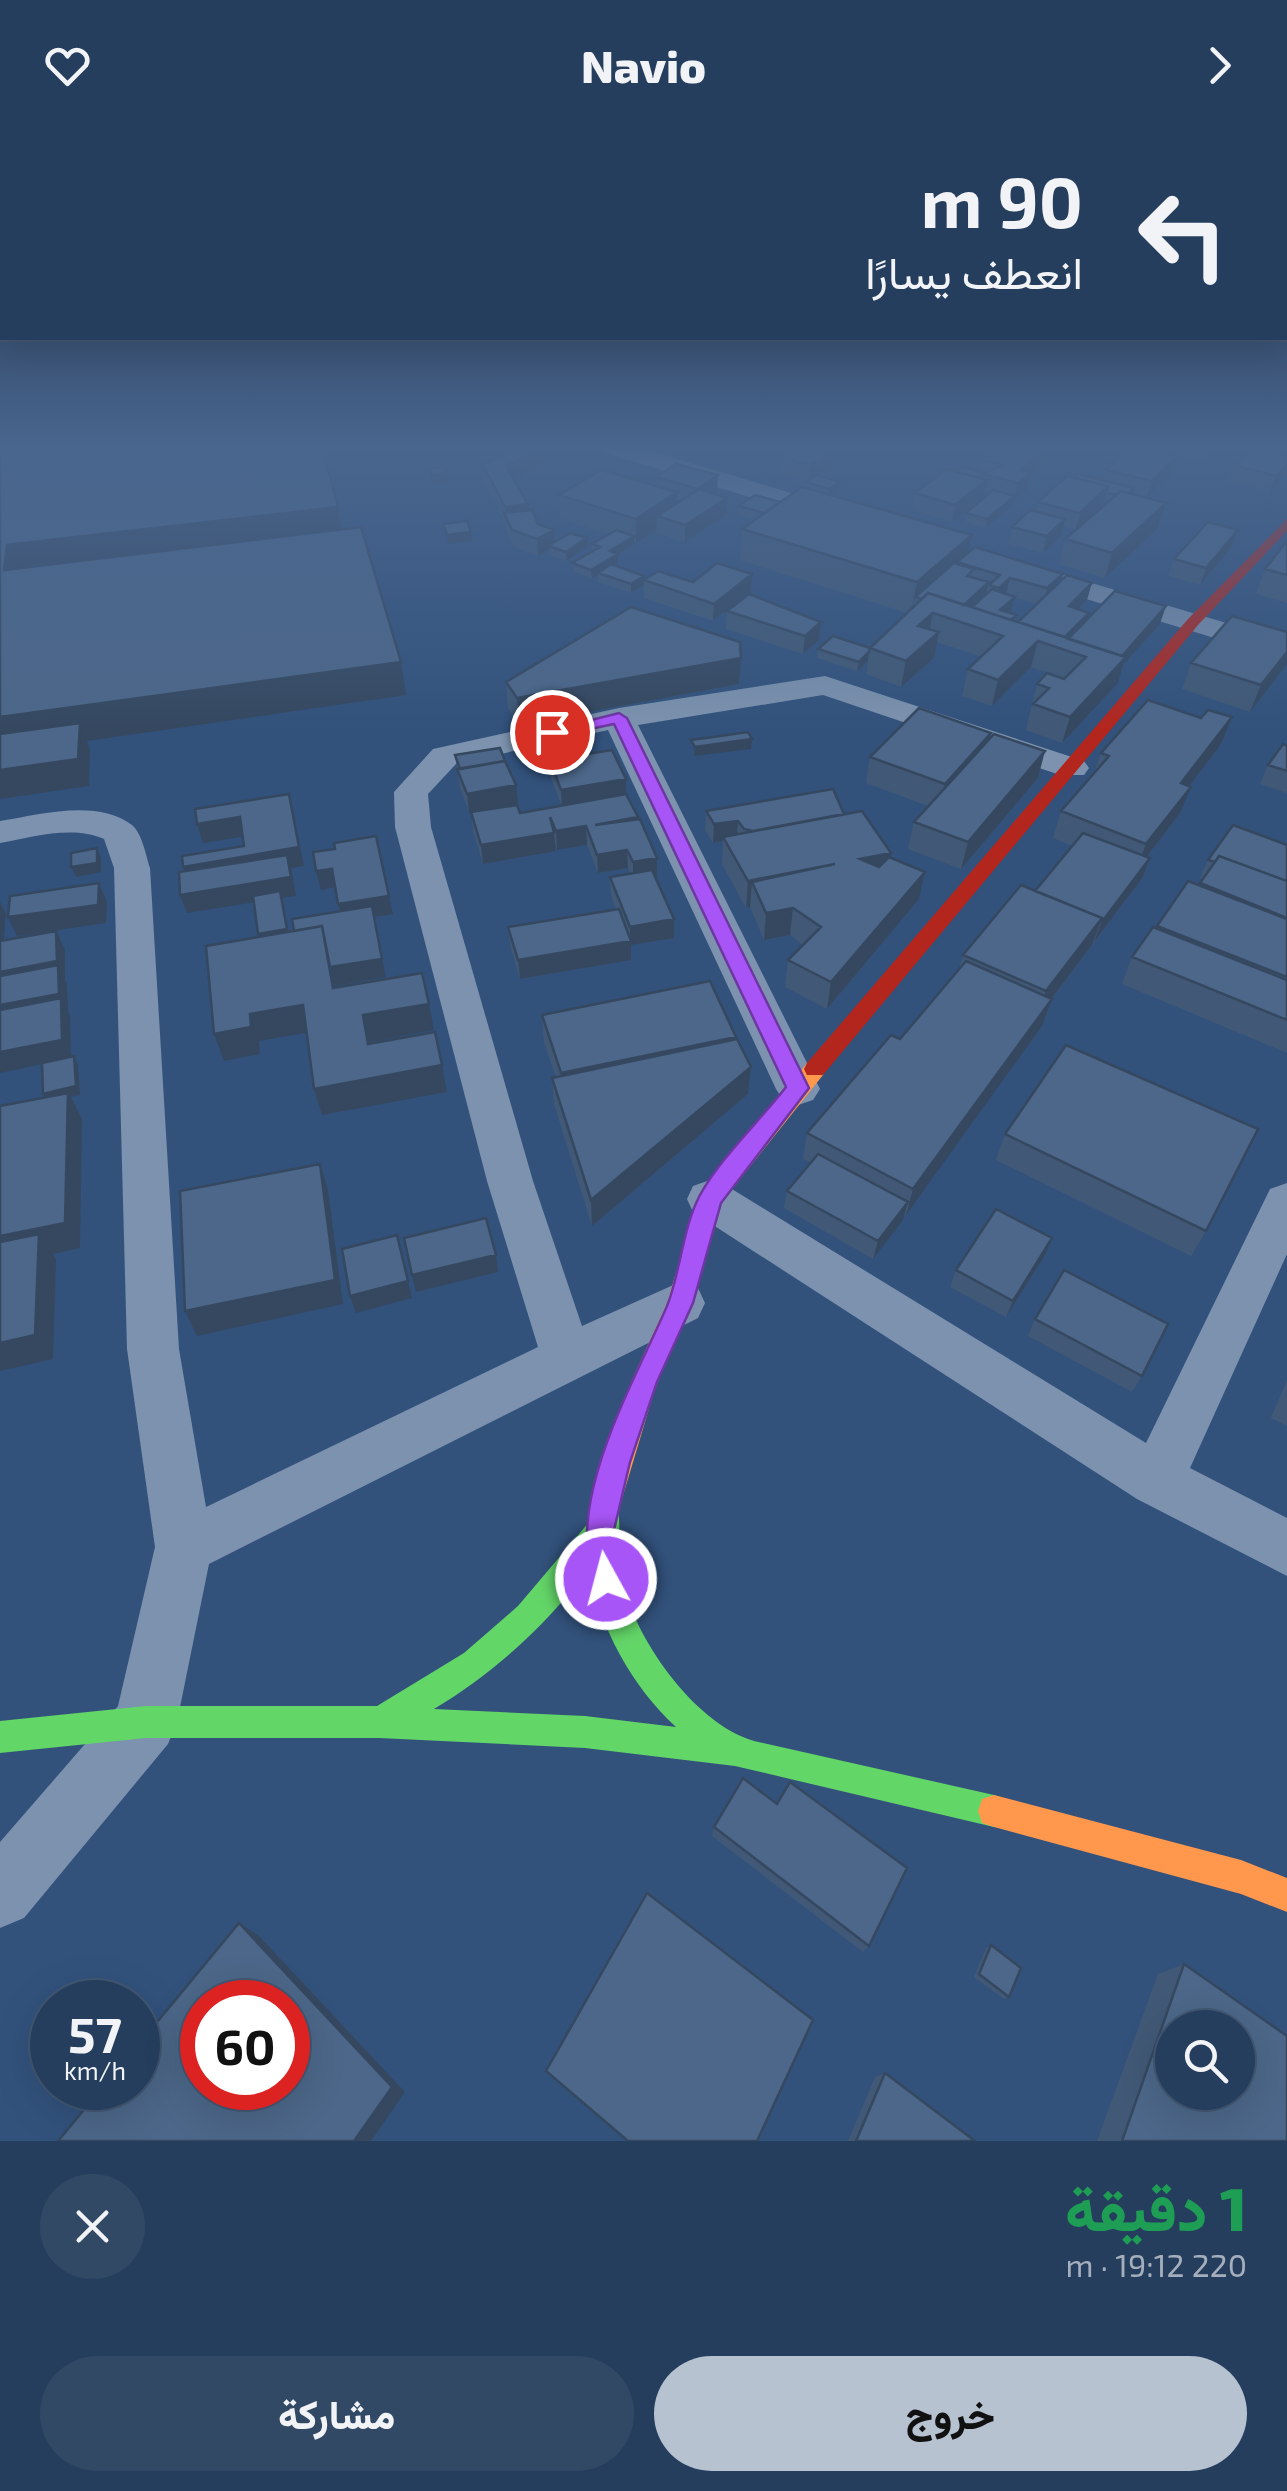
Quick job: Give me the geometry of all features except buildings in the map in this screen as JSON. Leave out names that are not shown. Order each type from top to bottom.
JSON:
[{"type":"main road","points":[[735,1750],[688,1716],[651,1675],[618,1612],[606,1579],[600,1530],[616,1462],[644,1382],[680,1303],[710,1199],[798,1088],[1193,622],[1271,542]]},
{"type":"main road","points":[[379,1722],[470,1673],[510,1641],[546,1606],[600,1530]]},
{"type":"main road","points":[[0,1737],[146,1722],[379,1722],[567,1731],[735,1750],[924,1792],[1287,1894]]},
{"type":"street","points":[[1006,566],[1287,651]]},
{"type":"street","points":[[567,1357],[510,1181],[413,827],[411,792],[445,756],[619,718],[825,684],[1072,768]]},
{"type":"street","points":[[619,718],[798,1088]]},
{"type":"street","points":[[0,832],[71,821],[103,823],[120,833],[132,868],[153,1349],[184,1547],[146,1722],[0,1894]]},
{"type":"street","points":[[710,1199],[1158,1480],[1287,1548]]},
{"type":"street","points":[[1158,1480],[1287,1202]]},
{"type":"street","points":[[184,1547],[429,1431],[567,1357],[680,1303]]},
{"type":"traffic: fast","points":[[605,1509],[602,1542],[606,1577],[617,1613],[655,1680],[706,1733],[754,1757],[994,1811]]},
{"type":"traffic: fast","points":[[379,1722],[445,1685],[503,1641],[554,1590],[600,1530]]},
{"type":"traffic: fast","points":[[0,1737],[146,1722],[379,1722],[585,1732],[735,1750]]},
{"type":"traffic: slow","points":[[605,1509],[644,1382],[680,1303],[710,1199],[815,1069]]},
{"type":"traffic: slow","points":[[994,1811],[1241,1877],[1287,1895]]},
{"type":"traffic: jam","points":[[815,1069],[1193,622],[1269,542]]},
{"type":"route","points":[[552,732],[619,718],[798,1088],[710,1199],[680,1303],[644,1382],[616,1462],[600,1530],[606,1579]]}]
